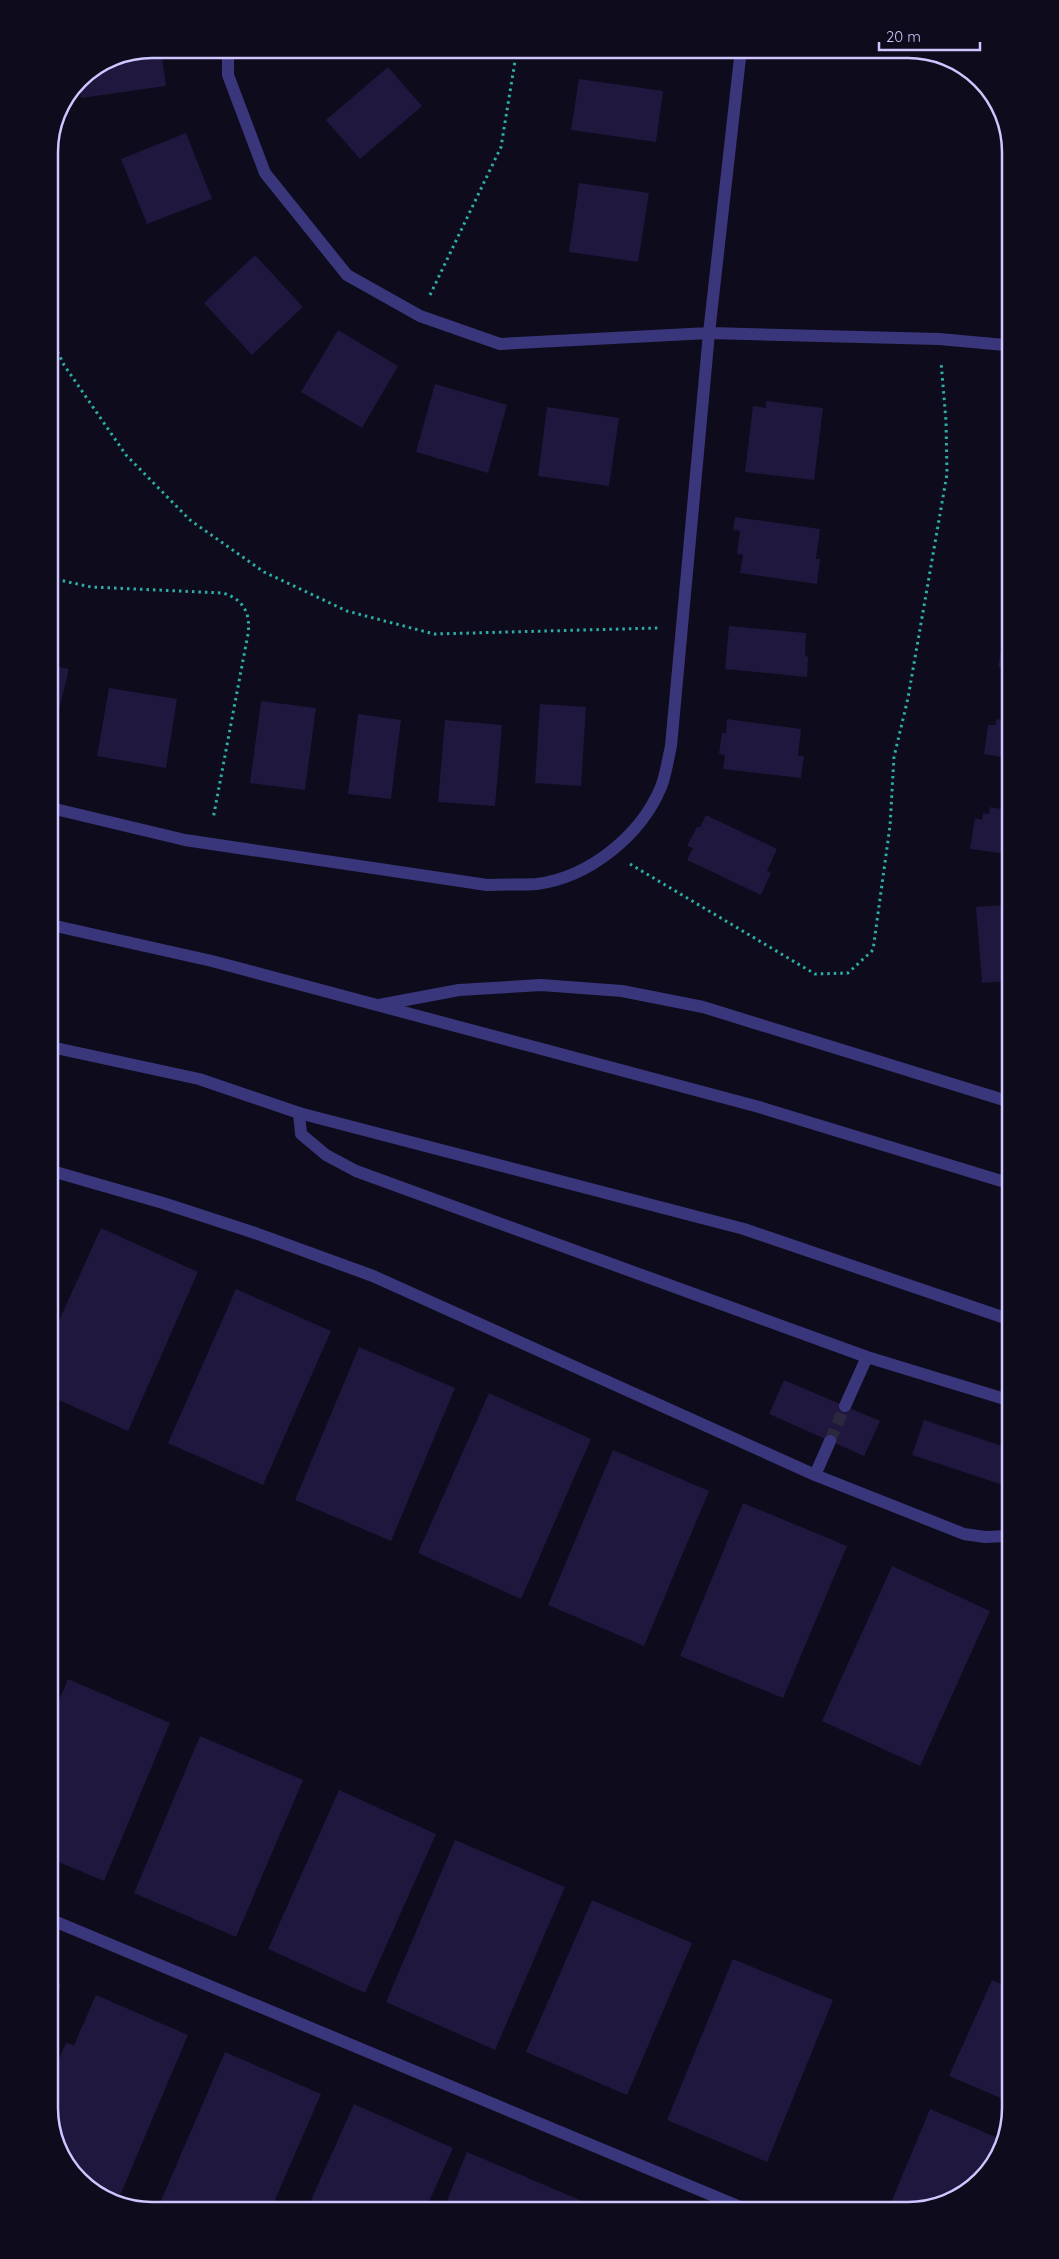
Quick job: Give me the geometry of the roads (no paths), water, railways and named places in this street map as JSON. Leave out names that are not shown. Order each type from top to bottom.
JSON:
[{"type":"street","points":[[228,58],[228,75],[264,172],[347,275],[420,316],[500,344],[708,333],[939,339],[1002,344]]},
{"type":"street","points":[[58,810],[185,840],[487,885],[538,884],[576,872],[611,852],[640,823],[661,786],[671,746],[708,333],[740,58]]},
{"type":"street","points":[[58,927],[212,961],[759,1107],[1002,1181]]},
{"type":"street","points":[[379,1005],[459,990],[541,985],[622,991],[703,1007],[1002,1099]]},
{"type":"street","points":[[58,1049],[199,1079],[299,1113],[744,1229],[1002,1317]]},
{"type":"street","points":[[299,1113],[301,1134],[326,1155],[356,1171],[867,1356],[1002,1398]]},
{"type":"street","points":[[58,1174],[154,1200],[252,1232],[373,1276],[815,1475],[964,1534],[985,1537],[1002,1536]]},
{"type":"street","points":[[845,1406],[867,1356]]},
{"type":"street","points":[[815,1475],[830,1441]]},
{"type":"street","points":[[58,1923],[728,2202]]},
{"type":"tunnel","points":[[830,1441],[845,1406]]}]
